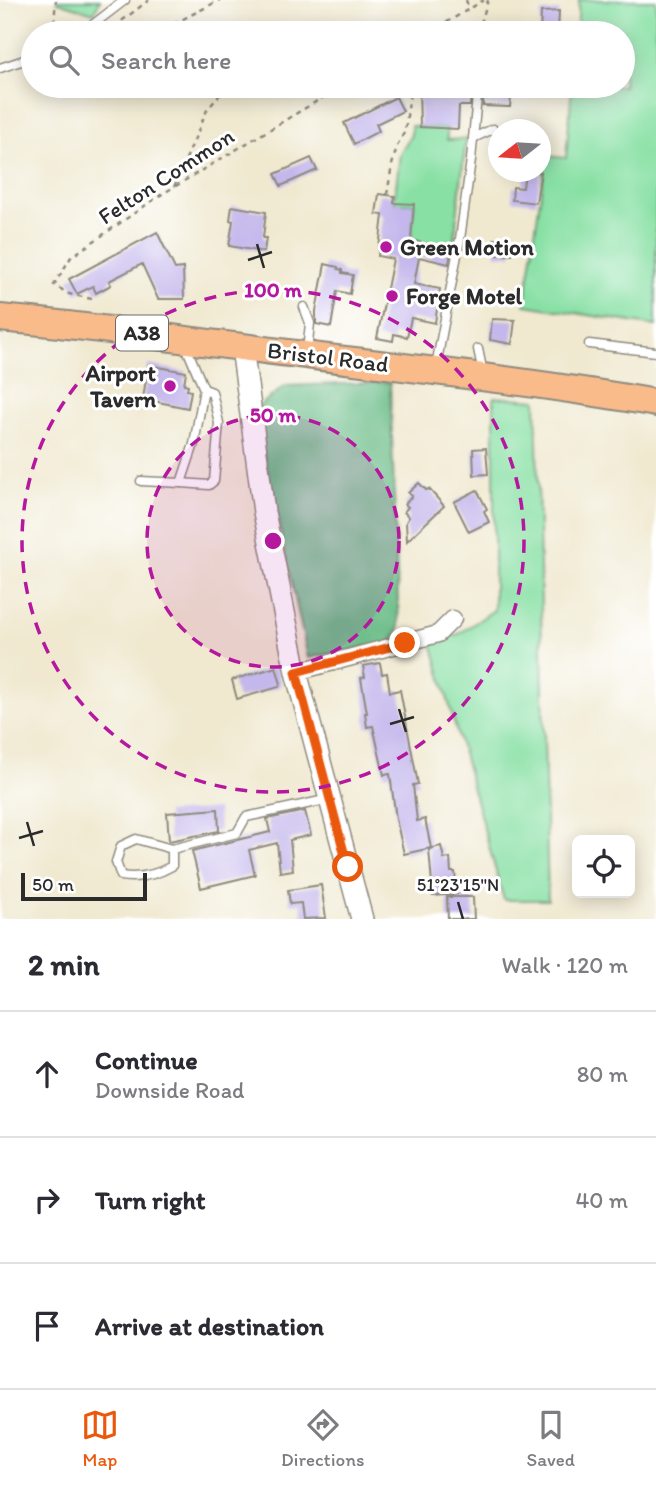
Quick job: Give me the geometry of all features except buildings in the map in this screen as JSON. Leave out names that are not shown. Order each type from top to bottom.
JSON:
[{"type":"highway","name":"Bristol Road","points":[[0,318],[86,325],[242,347],[436,369],[656,403]]},
{"type":"street","points":[[242,347],[264,512],[296,672],[362,919]]},
{"type":"street","points":[[296,672],[438,635],[453,619]]},
{"type":"lane","points":[[98,21],[125,0]]},
{"type":"lane","points":[[0,68],[21,61]]},
{"type":"lane","points":[[436,369],[460,239],[477,98]]},
{"type":"lane","points":[[473,138],[488,131]]},
{"type":"lane","points":[[304,307],[310,323],[307,355]]},
{"type":"lane","points":[[181,483],[194,444],[204,389],[182,338]]},
{"type":"lane","points":[[589,344],[656,352]]},
{"type":"lane","points":[[478,349],[484,376]]},
{"type":"lane","points":[[141,481],[209,485],[214,481],[219,423],[212,392],[204,389]]},
{"type":"lane","points":[[172,849],[172,866],[159,873],[134,878],[121,876],[116,862],[121,846],[136,839],[172,849],[237,833],[246,817],[330,799]]},
{"type":"path","points":[[54,21],[55,0]]},
{"type":"path","points":[[122,21],[149,0]]},
{"type":"path","points":[[179,21],[220,0]]},
{"type":"path","points":[[466,0],[469,9]]},
{"type":"path","points":[[449,21],[486,0]]},
{"type":"path","points":[[481,21],[486,0]]},
{"type":"path","points":[[174,187],[206,110],[217,98]]},
{"type":"path","name":"Felton Common","points":[[92,299],[69,294],[54,285],[71,257],[174,187],[322,98]]},
{"type":"path","points":[[387,195],[397,146],[405,131],[409,98]]},
{"type":"green space","points":[[100,0],[94,13],[57,2]]},
{"type":"green space","points":[[579,0],[656,0],[656,326],[525,305],[542,182],[551,182],[551,156],[566,158],[571,98],[635,98],[635,21],[578,21]]},
{"type":"green space","points":[[411,126],[447,128],[447,140],[466,139],[453,251],[411,240],[414,204],[394,203],[400,154],[411,135]]},
{"type":"green space","points":[[390,382],[399,629],[392,642],[308,658],[254,410],[285,386]]},
{"type":"green space","points":[[494,397],[536,400],[548,900],[504,900],[432,643],[459,634],[494,610]]},
{"type":"place","name":"Green Motion","points":[[386,247]]},
{"type":"place","name":"Forge Motel","points":[[392,296]]},
{"type":"place","name":"Airport Tavern","points":[[170,386]]},
{"type":"route","points":[[348,867],[296,672],[405,643]]}]
